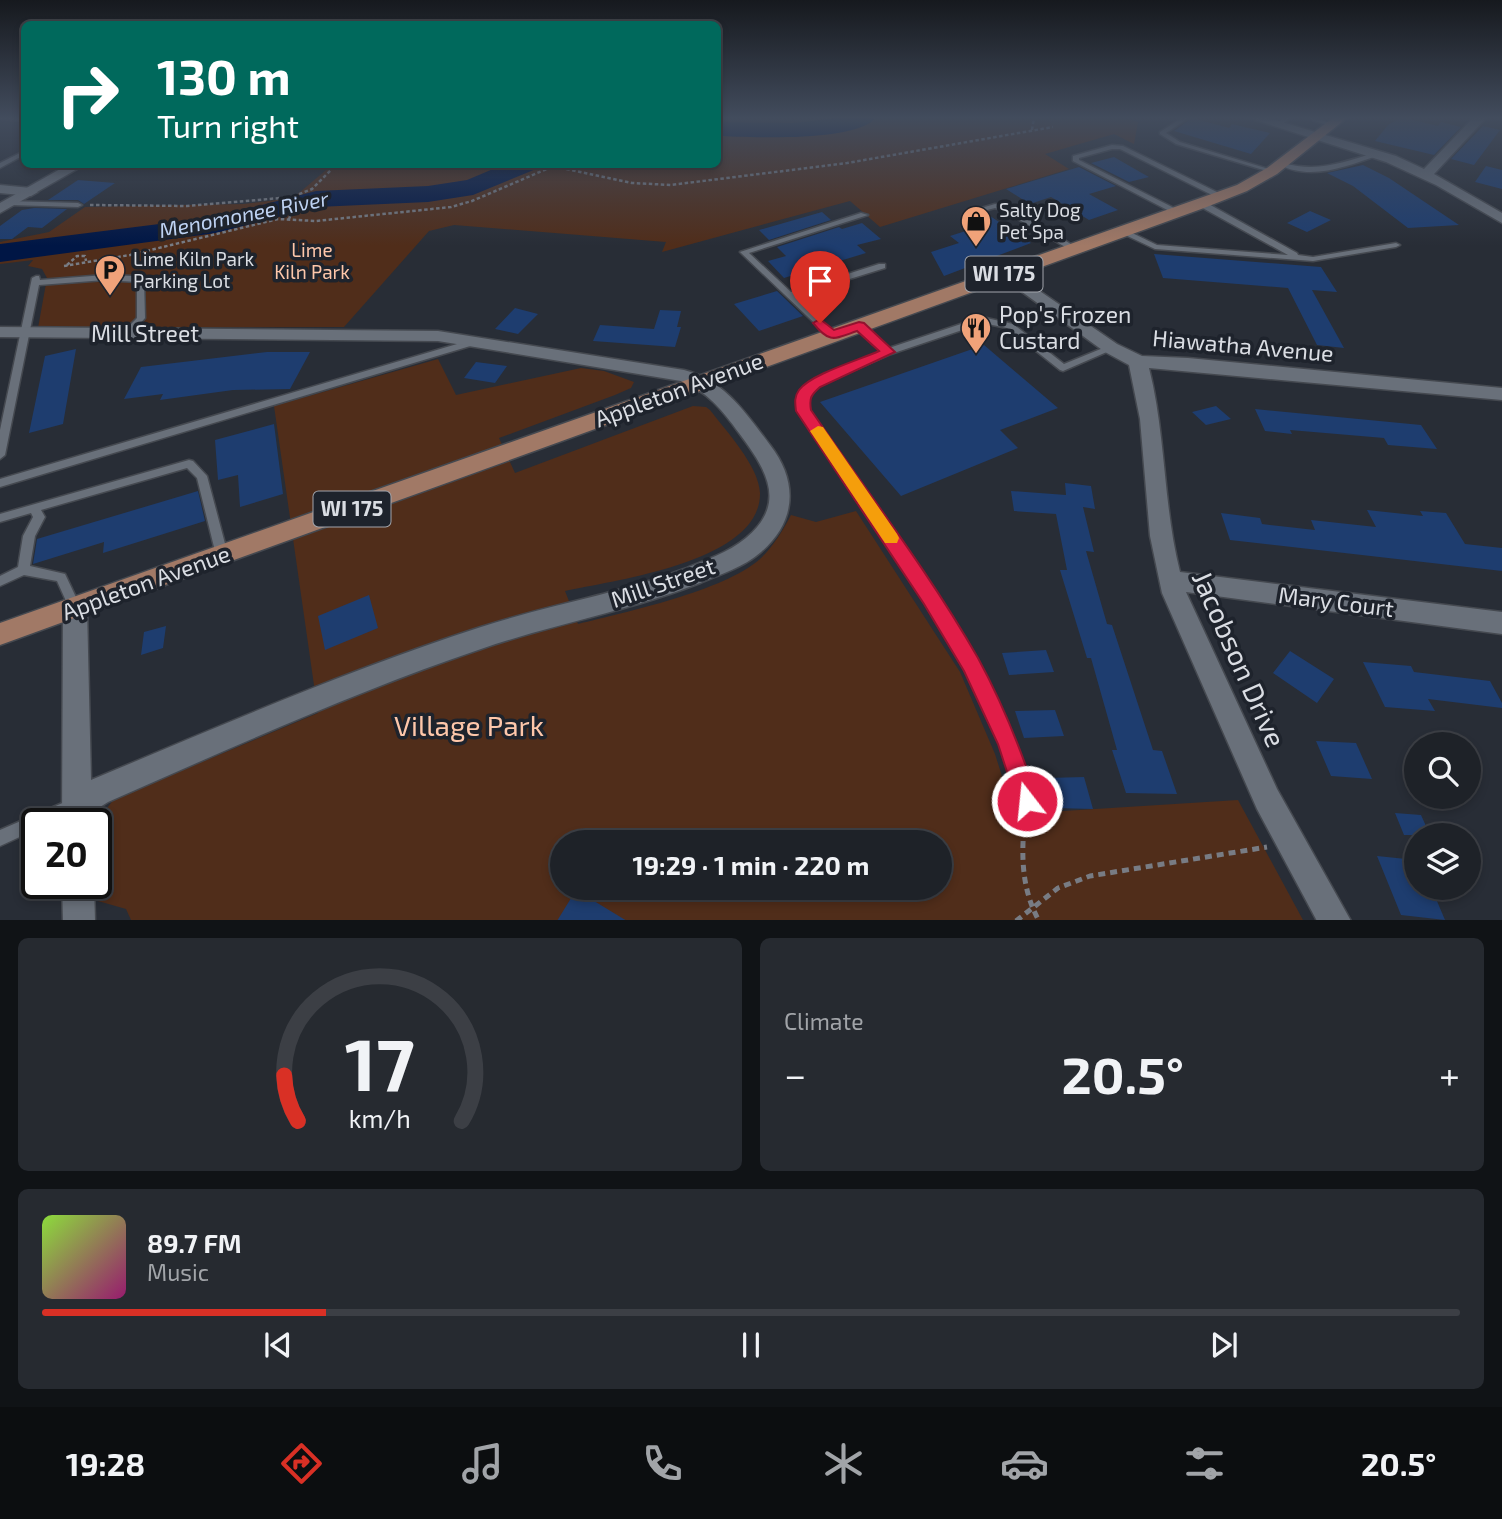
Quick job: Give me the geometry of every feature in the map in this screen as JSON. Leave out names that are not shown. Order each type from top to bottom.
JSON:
[{"type":"main road","name":"Appleton Avenue","points":[[0,634],[1202,204],[1221,197],[1288,160]]},
{"type":"street","points":[[1391,160],[1425,174],[1502,219]]},
{"type":"street","points":[[1425,174],[1440,160]]},
{"type":"street","points":[[6,206],[73,168]]},
{"type":"street","points":[[0,189],[32,192]]},
{"type":"street","name":"Hiawatha Avenue","points":[[1006,273],[1111,348],[1138,362],[1188,364],[1502,394]]},
{"type":"street","name":"Mill Street","points":[[0,332],[422,335],[476,341],[703,381],[760,446],[781,486],[781,509],[770,529],[746,551],[670,585],[491,634],[382,674],[113,786],[85,808]]},
{"type":"street","name":"Jacobson Drive","points":[[1138,362],[1148,408],[1152,458],[1170,580],[1267,799],[1335,920]]},
{"type":"street","name":"Mary Court","points":[[1170,580],[1502,623]]},
{"type":"street","points":[[75,608],[77,808]]},
{"type":"street","points":[[78,899],[79,920]]},
{"type":"lane","points":[[1076,160],[1177,213]]},
{"type":"lane","points":[[1147,160],[1221,197]]},
{"type":"lane","points":[[1245,160],[1305,172],[1355,160]]},
{"type":"lane","points":[[1202,204],[1299,258]]},
{"type":"lane","points":[[6,206],[78,205]]},
{"type":"lane","points":[[975,211],[995,206],[1007,209],[1075,248]]},
{"type":"lane","points":[[832,335],[744,252],[864,215]]},
{"type":"lane","points":[[1123,232],[1155,247],[1313,259],[1396,245]]},
{"type":"lane","points":[[790,295],[881,266]]},
{"type":"lane","points":[[0,455],[36,281],[126,278],[141,281],[141,318],[127,334]]},
{"type":"lane","points":[[1027,801],[1008,743],[971,665],[916,576],[804,411],[802,401],[805,392],[815,384],[888,352],[982,320],[1010,326],[1063,368],[1111,348]]},
{"type":"lane","points":[[859,326],[888,352]]},
{"type":"lane","points":[[0,482],[476,341]]},
{"type":"lane","points":[[0,518],[189,464],[202,475],[222,555]]},
{"type":"lane","points":[[23,569],[29,536],[38,517],[34,508]]},
{"type":"lane","points":[[0,581],[23,569],[61,577],[75,608]]},
{"type":"lane","points":[[0,838],[21,831]]},
{"type":"path","points":[[36,281],[67,265],[78,256],[87,257],[86,261],[130,255],[257,223],[289,219],[326,220],[451,207],[472,201],[550,168],[569,169],[632,183],[670,185],[865,160]]},
{"type":"path","points":[[78,205],[187,206],[298,197],[317,184],[333,168]]},
{"type":"path","points":[[289,219],[298,197]]},
{"type":"path","points":[[1027,801],[1022,844],[1025,886],[1031,908],[1039,920]]},
{"type":"path","points":[[1016,920],[1058,888],[1090,876],[1291,843]]},
{"type":"green space","name":"Lime Kiln Park","points":[[721,160],[1054,160],[1069,169],[880,227],[850,201],[662,252],[666,242],[454,225],[429,231],[344,327],[38,328],[47,278],[42,269],[28,266],[33,260],[0,264],[0,242],[49,232],[85,207],[243,204],[293,198],[328,168],[721,168]]},
{"type":"green space","name":"Village Park","points":[[438,359],[456,395],[581,368],[604,371],[634,382],[631,388],[615,395],[499,438],[515,473],[693,406],[706,407],[748,460],[760,493],[754,517],[737,536],[712,551],[682,564],[649,573],[565,591],[578,624],[674,599],[723,581],[760,559],[791,515],[816,522],[856,511],[960,672],[995,754],[1014,814],[1238,800],[1303,920],[131,920],[126,909],[98,901],[112,899],[112,808],[107,808],[114,799],[318,713],[274,406]]},
{"type":"building","points":[[1119,160],[1149,177],[1129,182],[1091,163]]},
{"type":"building","points":[[1455,160],[1478,160],[1474,165]]},
{"type":"building","points":[[1363,165],[1389,178],[1459,225],[1408,228],[1353,186],[1327,173]]},
{"type":"building","points":[[1486,166],[1502,170],[1502,189],[1475,182]]},
{"type":"building","points":[[1079,167],[1116,186],[1089,194],[1118,210],[1089,220],[1051,197],[1030,204],[1006,189]]},
{"type":"building","points":[[78,180],[115,183],[84,204],[78,200],[48,200]]},
{"type":"building","points":[[67,209],[42,228],[28,227],[12,239],[0,239],[0,226],[22,210]]},
{"type":"building","points":[[1310,211],[1331,220],[1307,232],[1287,223]]},
{"type":"building","points":[[822,212],[831,220],[769,240],[759,230]]},
{"type":"building","points":[[987,214],[1031,243],[944,276],[931,252],[959,243],[950,236],[975,228],[965,221]]},
{"type":"building","points":[[862,223],[881,239],[857,245],[866,253],[784,278],[768,261],[786,256],[777,247],[839,227],[842,229]]},
{"type":"building","points":[[1154,254],[1321,267],[1337,292],[1312,290],[1344,348],[1317,345],[1288,288],[1163,278]]},
{"type":"building","points":[[777,291],[803,316],[759,331],[734,304]]},
{"type":"building","points":[[515,308],[538,314],[518,334],[495,329]]},
{"type":"building","points":[[660,310],[681,311],[677,327],[681,327],[675,347],[593,341],[600,325],[654,329]]},
{"type":"building","points":[[984,345],[1058,408],[1000,430],[1018,448],[901,496],[820,402]]},
{"type":"building","points":[[76,349],[63,424],[29,433],[45,356]]},
{"type":"building","points":[[267,352],[310,352],[290,389],[233,390],[160,400],[163,394],[124,399],[141,367]]},
{"type":"building","points":[[476,362],[507,366],[495,383],[464,378]]},
{"type":"building","points":[[1216,406],[1231,419],[1206,425],[1192,412]]},
{"type":"building","points":[[1255,409],[1421,425],[1437,449],[1388,445],[1384,438],[1290,430],[1292,434],[1265,431]]},
{"type":"building","points":[[274,424],[283,494],[240,507],[238,475],[218,480],[215,440]]},
{"type":"building","points":[[1065,483],[1091,486],[1095,509],[1083,507],[1094,552],[1086,551],[1107,624],[1112,625],[1153,750],[1162,751],[1177,794],[1126,793],[1112,750],[1117,750],[1091,658],[1087,658],[1060,570],[1067,570],[1056,514],[1014,511],[1011,491],[1066,495]]},
{"type":"building","points":[[198,491],[205,521],[103,553],[104,542],[33,564],[37,539]]},
{"type":"building","points":[[1367,510],[1423,516],[1420,511],[1446,513],[1465,544],[1502,548],[1502,571],[1230,540],[1221,513],[1260,518],[1262,524],[1315,530],[1311,520],[1376,527]]},
{"type":"building","points":[[369,595],[378,628],[325,650],[318,616]]},
{"type":"building","points":[[166,626],[163,648],[141,655],[144,632]]},
{"type":"building","points":[[1046,650],[1054,672],[1009,675],[1002,653]]},
{"type":"building","points":[[1290,651],[1334,679],[1317,703],[1273,673]]},
{"type":"building","points":[[1363,662],[1411,666],[1414,672],[1490,681],[1502,708],[1428,699],[1435,711],[1385,707]]},
{"type":"building","points":[[1055,710],[1064,736],[1024,738],[1015,711]]},
{"type":"building","points":[[1316,741],[1356,743],[1372,779],[1331,776]]},
{"type":"building","points":[[1084,777],[1093,809],[1055,808],[1047,778]]},
{"type":"building","points":[[1395,813],[1421,815],[1425,823],[1404,823],[1404,835]]},
{"type":"building","points":[[1377,856],[1404,859],[1404,900],[1437,900],[1445,920],[1401,915]]},
{"type":"building","points":[[570,900],[592,900],[625,920],[558,920]]},
{"type":"waterway","name":"Menomonee River","points":[[0,253],[216,225],[316,199],[428,194],[473,187],[518,168]]},
{"type":"slow traffic","points":[[818,431],[891,538]]},
{"type":"place","name":"Salty Dog Pet Spa","points":[[976,248]]},
{"type":"place","name":"Lime Kiln Park Parking Lot","points":[[110,297]]},
{"type":"place","name":"Pop's Frozen Custard","points":[[976,355]]},
{"type":"route","points":[[820,323],[832,335],[859,326],[888,352],[815,384],[805,392],[802,401],[804,411],[930,598],[971,665],[1008,743],[1027,801]]}]
